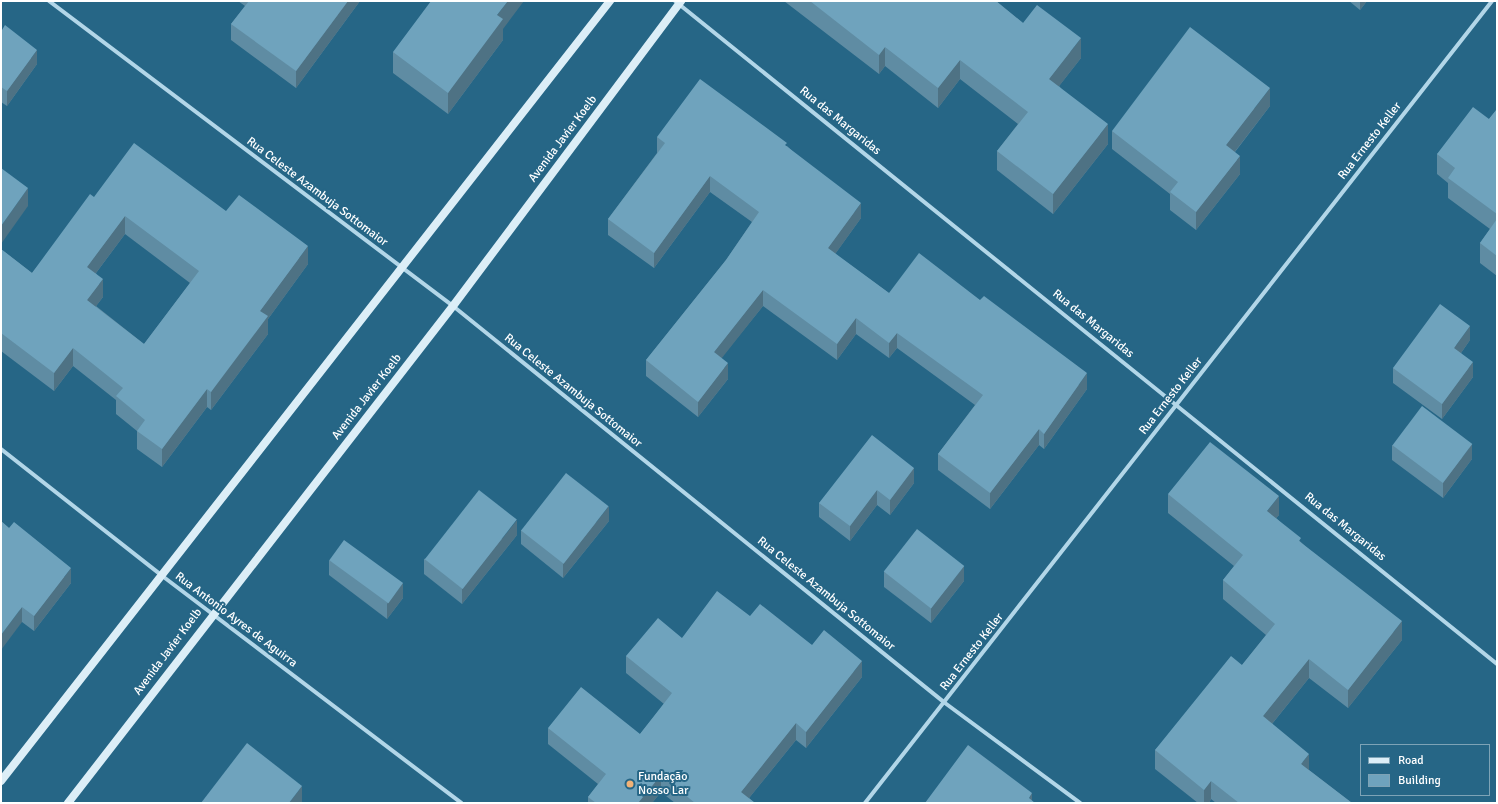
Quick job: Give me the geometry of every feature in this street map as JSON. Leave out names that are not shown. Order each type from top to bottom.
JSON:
[{"type":"street","name":"Rua Celeste Azambuja Sottomaior","points":[[49,1],[400,268],[453,306],[945,702],[1080,803]]},
{"type":"street","points":[[1,781],[400,268],[610,1]]},
{"type":"street","name":"Rua Ernesto Keller","points":[[865,803],[1492,1]]},
{"type":"street","name":"Rua das Margaridas","points":[[678,2],[1178,404],[1497,664]]},
{"type":"street","name":"Avenida Javier Koelb","points":[[68,803],[212,614],[453,306],[678,2]]},
{"type":"street","name":"Rua Antonio Ayres de Aguirra","points":[[1,449],[212,614],[461,803]]},
{"type":"building","points":[[249,1],[348,1],[296,71],[231,24]]},
{"type":"building","points":[[431,1],[508,1],[497,15],[503,19],[448,93],[393,52]]},
{"type":"building","points":[[810,1],[996,1],[1023,23],[1037,5],[1081,38],[1049,79],[1108,124],[1053,194],[997,151],[1028,112],[960,60],[938,88],[885,47],[879,55]]},
{"type":"building","points":[[5,25],[37,50],[7,91],[1,87],[1,30]]},
{"type":"building","points":[[1190,27],[1270,88],[1226,145],[1240,156],[1196,212],[1170,192],[1178,182],[1112,131]]},
{"type":"building","points":[[700,79],[787,143],[785,145],[861,203],[828,248],[889,293],[919,253],[980,300],[984,296],[1087,373],[1044,434],[1039,429],[990,493],[938,454],[983,395],[897,333],[889,343],[856,318],[837,344],[763,290],[714,352],[728,363],[698,402],[646,360],[726,260],[759,212],[710,176],[654,253],[608,219],[665,143],[657,137]]},
{"type":"building","points":[[1473,107],[1489,119],[1497,109],[1497,214],[1448,178],[1455,168],[1437,154]]},
{"type":"building","points":[[134,143],[226,211],[239,195],[308,246],[260,311],[268,316],[211,392],[207,389],[162,449],[137,431],[145,420],[116,396],[123,388],[73,348],[54,373],[1,333],[1,249],[32,273],[90,194],[94,197]],"holes":[[[125,216],[199,271],[144,344],[87,300],[103,279],[87,267]]]},
{"type":"building","points":[[1,168],[28,188],[1,226]]},
{"type":"building","points":[[1497,219],[1497,256],[1480,243]]},
{"type":"building","points":[[1440,304],[1470,326],[1454,348],[1473,362],[1442,404],[1393,368]]},
{"type":"building","points":[[1422,406],[1472,444],[1443,483],[1393,445]]},
{"type":"building","points":[[872,435],[914,468],[890,500],[877,490],[850,526],[819,503]]},
{"type":"building","points":[[1210,442],[1279,496],[1267,511],[1301,538],[1299,541],[1402,621],[1348,690],[1309,659],[1263,716],[1309,754],[1301,764],[1352,803],[1239,803],[1211,781],[1204,790],[1155,750],[1231,656],[1242,665],[1275,624],[1223,580],[1243,555],[1168,494]]},
{"type":"building","points":[[566,473],[609,506],[564,564],[521,531]]},
{"type":"building","points":[[479,490],[517,520],[463,589],[425,559]]},
{"type":"building","points":[[1,521],[9,528],[14,522],[71,568],[34,616],[22,607],[1,635]]},
{"type":"building","points":[[917,529],[964,566],[931,608],[884,572]]},
{"type":"building","points":[[344,540],[403,583],[388,603],[329,560]]},
{"type":"building","points":[[717,591],[750,616],[760,604],[812,645],[824,630],[862,661],[806,732],[796,723],[741,792],[755,803],[695,803],[661,775],[638,803],[596,803],[588,797],[606,774],[548,728],[581,687],[640,734],[672,693],[626,656],[658,618],[682,638]]},
{"type":"building","points":[[247,743],[302,786],[289,803],[201,803]]},
{"type":"building","points":[[968,745],[1032,793],[1029,798],[1035,803],[925,803]]},
{"type":"place","name":"Fundação Nosso Lar","points":[[630,784]]}]
